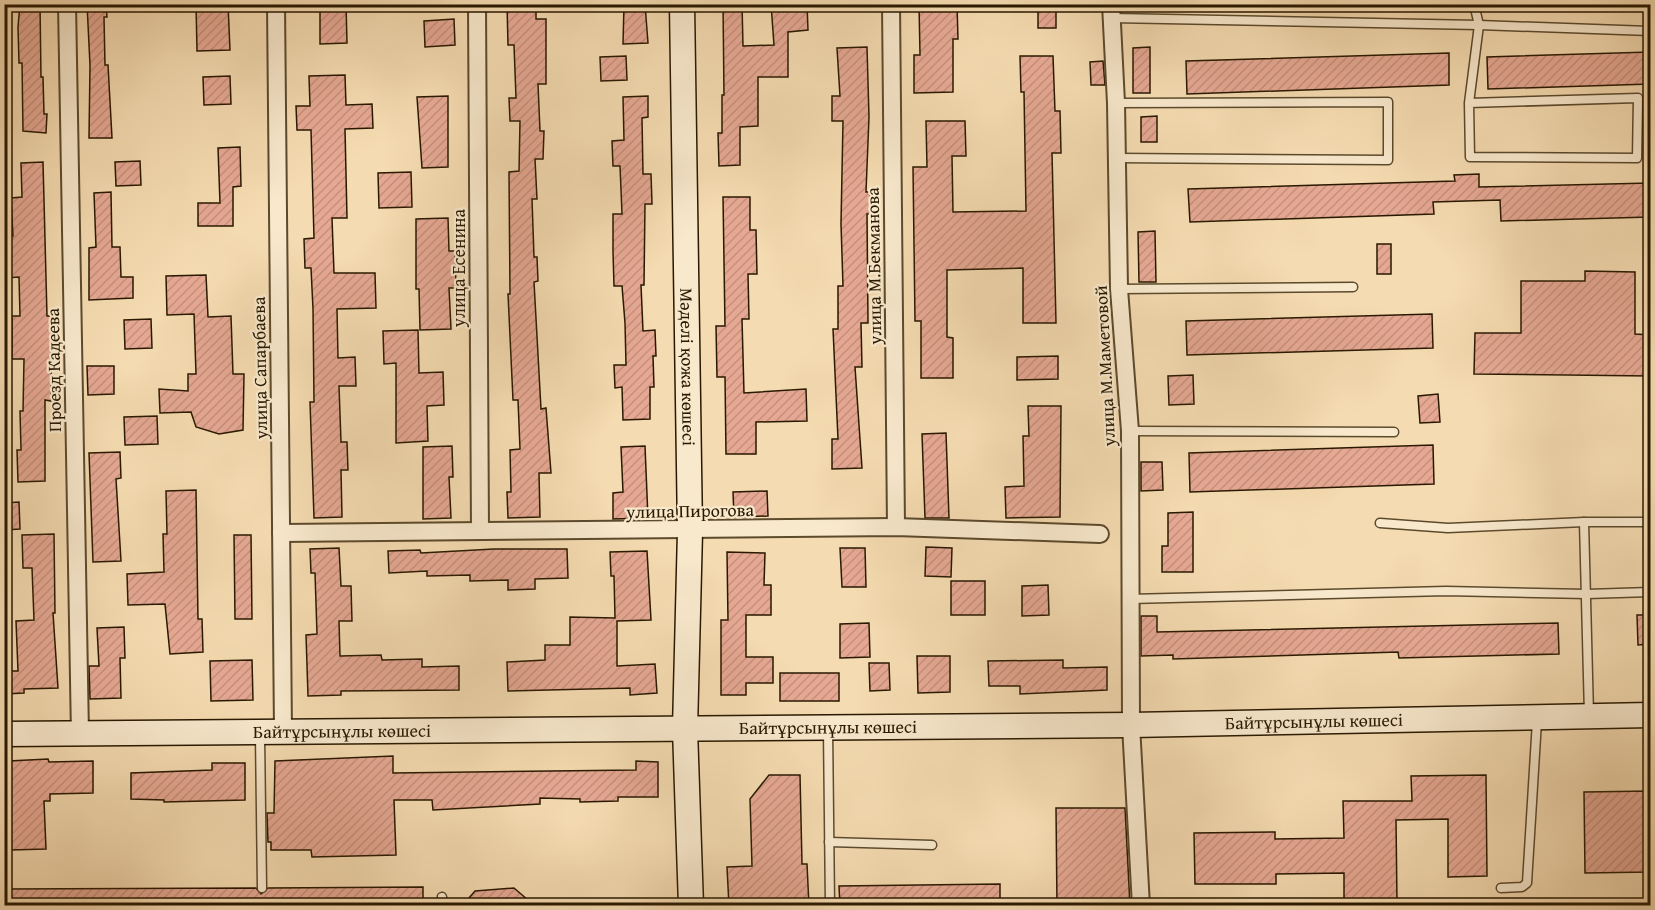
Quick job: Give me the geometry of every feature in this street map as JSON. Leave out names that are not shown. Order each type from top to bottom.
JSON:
[{"type":"main road","name":"Мәделі қожа көшесі","points":[[682,4],[690,531],[685,729],[691,906]]},
{"type":"main road","name":"Байтұрсынұлы көшесі","points":[[4,734],[1131,725],[1650,715]]},
{"type":"street","name":"Проезд Кадеева","points":[[68,4],[80,735]]},
{"type":"street","name":"улица Сапарбаева","points":[[271,731],[281,533],[276,4]]},
{"type":"street","name":"улица Есенина","points":[[477,4],[480,531]]},
{"type":"street","name":"улица М.Бекманова","points":[[891,4],[896,527]]},
{"type":"street","name":"улица М.Маметовой","points":[[1111,11],[1116,103],[1119,289],[1130,431],[1131,725],[1141,906]]},
{"type":"street","name":"улица Пирогова","points":[[281,533],[690,531],[896,527],[1100,534]]},
{"type":"lane","points":[[1468,103],[1638,98],[1637,158],[1470,157],[1468,103],[1479,24],[1474,4]]},
{"type":"lane","points":[[1111,11],[1650,32]]},
{"type":"lane","points":[[1116,103],[1388,102],[1388,160],[1117,158]]},
{"type":"lane","points":[[1119,289],[1353,287]]},
{"type":"lane","points":[[1130,431],[1394,432]]},
{"type":"lane","points":[[1380,523],[1448,528],[1584,522],[1650,522]]},
{"type":"lane","points":[[1584,522],[1589,715]]},
{"type":"lane","points":[[1129,599],[1446,591],[1587,594],[1650,592]]},
{"type":"lane","points":[[1501,888],[1522,887],[1527,883],[1538,717]]},
{"type":"lane","points":[[828,728],[830,906]]},
{"type":"lane","points":[[262,888],[271,731]]},
{"type":"lane","points":[[829,842],[932,845]]},
{"type":"building","points":[[20,4],[40,4],[41,77],[43,77],[44,114],[47,114],[46,133],[23,131],[22,63],[19,63],[18,27]]},
{"type":"building","points":[[87,4],[106,4],[105,65],[108,65],[112,138],[89,138],[90,65]]},
{"type":"building","points":[[196,4],[228,4],[230,50],[197,51]]},
{"type":"building","points":[[320,4],[346,4],[347,43],[320,44]]},
{"type":"building","points":[[507,4],[536,4],[536,19],[546,19],[546,84],[538,84],[540,131],[544,131],[543,159],[535,159],[537,199],[532,199],[534,257],[537,257],[538,281],[534,282],[541,409],[546,408],[551,473],[539,473],[540,517],[508,518],[507,492],[511,492],[510,450],[520,449],[518,400],[513,400],[508,294],[510,294],[509,172],[519,171],[520,121],[510,121],[509,98],[516,98],[514,45],[508,45]]},
{"type":"building","points":[[624,4],[645,4],[648,43],[623,44]]},
{"type":"building","points":[[723,4],[742,4],[743,46],[774,45],[771,4],[807,4],[808,30],[788,32],[788,77],[758,77],[758,126],[740,127],[740,165],[719,166],[718,133],[722,133],[722,95],[724,95]]},
{"type":"building","points":[[919,4],[957,4],[958,39],[953,39],[953,92],[914,93],[914,55],[920,55]]},
{"type":"building","points":[[1038,4],[1056,4],[1056,28],[1038,28]]},
{"type":"building","points":[[454,19],[455,45],[425,47],[424,21]]},
{"type":"building","points":[[867,47],[869,117],[866,192],[870,192],[870,214],[867,214],[868,323],[861,323],[862,367],[855,367],[862,468],[832,469],[832,439],[838,439],[833,329],[838,329],[838,286],[843,286],[841,224],[843,121],[832,121],[832,96],[840,96],[837,48]]},
{"type":"building","points":[[1150,47],[1150,93],[1133,93],[1133,48]]},
{"type":"building","points":[[1650,52],[1650,84],[1488,89],[1487,57]]},
{"type":"building","points":[[1449,53],[1449,85],[1187,94],[1186,61]]},
{"type":"building","points":[[626,56],[627,80],[601,81],[600,57]]},
{"type":"building","points":[[1020,56],[1053,56],[1055,111],[1060,111],[1061,153],[1052,153],[1056,323],[1023,323],[1023,268],[947,270],[947,337],[953,338],[953,378],[921,378],[921,321],[915,321],[913,167],[927,167],[926,121],[965,121],[966,156],[952,156],[953,212],[1026,211],[1024,92],[1021,92]]},
{"type":"building","points":[[1103,61],[1105,85],[1091,85],[1090,62]]},
{"type":"building","points":[[345,75],[346,105],[372,104],[373,128],[345,129],[347,218],[332,218],[334,273],[375,273],[376,308],[337,309],[338,358],[355,357],[356,386],[339,386],[341,442],[347,442],[348,470],[341,470],[342,517],[314,518],[310,402],[314,402],[313,309],[311,268],[305,268],[304,239],[314,238],[311,130],[297,130],[296,106],[310,106],[309,76]]},
{"type":"building","points":[[230,76],[231,104],[204,105],[203,77]]},
{"type":"building","points":[[448,96],[448,167],[422,168],[417,97]]},
{"type":"building","points":[[648,96],[648,117],[642,118],[643,174],[651,174],[652,204],[645,204],[644,285],[641,285],[643,331],[655,330],[654,387],[650,387],[650,419],[623,420],[622,387],[615,388],[614,365],[626,365],[625,323],[622,286],[614,286],[613,252],[613,214],[622,214],[620,166],[613,166],[612,141],[624,140],[623,97]]},
{"type":"building","points":[[1157,116],[1157,142],[1141,142],[1141,117]]},
{"type":"building","points":[[240,147],[241,186],[233,187],[233,226],[198,226],[198,203],[220,203],[218,148]]},
{"type":"building","points":[[140,161],[141,185],[116,186],[115,162]]},
{"type":"building","points":[[43,162],[47,316],[51,316],[51,401],[45,400],[45,481],[18,482],[17,450],[21,450],[20,411],[23,411],[24,359],[12,359],[12,316],[20,316],[19,277],[4,278],[4,236],[13,236],[11,198],[22,197],[21,163]]},
{"type":"building","points":[[411,172],[412,207],[379,208],[378,173]]},
{"type":"building","points":[[1479,174],[1479,187],[1650,183],[1650,217],[1501,221],[1500,200],[1433,202],[1434,214],[1190,222],[1188,189],[1455,181],[1454,175]]},
{"type":"building","points":[[111,192],[112,247],[120,247],[121,277],[133,277],[133,298],[89,300],[89,248],[96,247],[94,193]]},
{"type":"building","points":[[723,197],[750,197],[750,230],[756,230],[757,274],[748,274],[749,319],[742,319],[744,393],[806,389],[807,421],[756,422],[756,454],[726,454],[725,377],[717,377],[716,326],[725,326]]},
{"type":"building","points":[[448,218],[449,251],[455,251],[456,288],[449,288],[451,329],[420,330],[419,289],[416,289],[416,219]]},
{"type":"building","points":[[1155,231],[1156,282],[1139,282],[1138,232]]},
{"type":"building","points":[[1377,244],[1391,244],[1391,274],[1377,274]]},
{"type":"building","points":[[1585,271],[1635,272],[1635,334],[1650,335],[1650,376],[1474,374],[1475,333],[1521,333],[1521,281],[1585,281]]},
{"type":"building","points":[[206,275],[208,317],[231,316],[233,374],[244,374],[243,430],[219,434],[196,427],[191,412],[160,413],[159,389],[188,391],[188,374],[196,374],[194,314],[167,315],[166,276]]},
{"type":"building","points":[[1432,314],[1433,348],[1187,355],[1186,321]]},
{"type":"building","points":[[151,319],[152,348],[125,349],[124,320]]},
{"type":"building","points":[[418,330],[419,373],[443,372],[444,405],[427,406],[428,441],[396,443],[396,363],[384,364],[383,331]]},
{"type":"building","points":[[1058,356],[1058,379],[1017,380],[1017,357]]},
{"type":"building","points":[[87,366],[114,366],[114,394],[88,395]]},
{"type":"building","points":[[1193,375],[1194,404],[1169,405],[1168,376]]},
{"type":"building","points":[[1438,394],[1440,422],[1420,423],[1418,396]]},
{"type":"building","points":[[1028,406],[1061,406],[1060,517],[1006,518],[1005,487],[1024,486],[1023,436],[1029,436]]},
{"type":"building","points":[[157,416],[158,444],[125,445],[124,417]]},
{"type":"building","points":[[946,433],[949,518],[925,518],[922,434]]},
{"type":"building","points":[[1433,445],[1434,484],[1190,492],[1189,453]]},
{"type":"building","points":[[452,446],[453,477],[449,477],[451,518],[423,519],[423,447]]},
{"type":"building","points":[[645,446],[648,518],[613,519],[613,493],[623,492],[621,447]]},
{"type":"building","points":[[120,452],[121,478],[116,479],[121,561],[93,562],[89,453]]},
{"type":"building","points":[[1141,462],[1162,462],[1163,490],[1141,491]]},
{"type":"building","points":[[196,490],[198,619],[202,619],[203,652],[170,654],[165,604],[128,605],[127,574],[164,572],[163,534],[167,534],[166,491]]},
{"type":"building","points":[[767,491],[768,516],[734,517],[733,492]]},
{"type":"building","points":[[19,502],[20,529],[4,530],[4,503]]},
{"type":"building","points":[[1193,512],[1193,572],[1162,572],[1162,546],[1168,546],[1168,513]]},
{"type":"building","points":[[54,534],[55,613],[53,613],[58,688],[24,689],[24,693],[4,694],[4,671],[18,671],[16,621],[34,620],[32,568],[23,568],[22,535]]},
{"type":"building","points":[[234,535],[251,535],[252,619],[235,619]]},
{"type":"building","points":[[926,547],[952,548],[951,577],[925,576]]},
{"type":"building","points":[[339,548],[341,586],[351,586],[352,621],[339,621],[340,656],[381,655],[382,660],[422,659],[422,667],[459,666],[459,690],[341,691],[341,695],[308,696],[306,635],[317,634],[315,573],[311,573],[310,549]]},
{"type":"building","points":[[840,548],[865,548],[866,587],[842,587]]},
{"type":"building","points":[[494,549],[567,549],[568,578],[535,579],[535,589],[508,590],[508,580],[470,581],[470,575],[427,576],[427,571],[389,573],[388,551],[420,550],[421,553]]},
{"type":"building","points":[[647,551],[651,620],[617,621],[617,666],[655,664],[657,693],[630,695],[630,688],[508,691],[507,662],[545,660],[545,645],[570,645],[570,617],[615,618],[614,576],[611,576],[610,552]]},
{"type":"building","points":[[727,552],[765,553],[764,585],[771,585],[771,615],[746,615],[746,657],[773,657],[773,683],[746,683],[746,695],[721,695],[721,620],[728,620]]},
{"type":"building","points":[[951,581],[985,581],[985,615],[951,615]]},
{"type":"building","points":[[1048,585],[1049,615],[1022,616],[1022,586]]},
{"type":"building","points":[[1637,615],[1650,615],[1650,644],[1638,645]]},
{"type":"building","points":[[1141,616],[1157,616],[1157,632],[1558,623],[1559,654],[1399,658],[1398,652],[1173,659],[1173,655],[1141,656]]},
{"type":"building","points":[[869,623],[870,657],[840,658],[840,624]]},
{"type":"building","points":[[124,627],[125,658],[120,658],[121,698],[90,699],[89,666],[99,666],[97,628]]},
{"type":"building","points":[[917,656],[950,656],[950,692],[918,693]]},
{"type":"building","points":[[252,660],[253,700],[211,701],[210,661]]},
{"type":"building","points":[[1063,660],[1063,668],[1107,667],[1107,690],[1020,694],[1020,686],[989,686],[988,661]]},
{"type":"building","points":[[869,663],[889,663],[890,690],[870,691]]},
{"type":"building","points":[[780,673],[839,673],[839,701],[780,701]]},
{"type":"building","points":[[393,756],[393,773],[636,770],[636,761],[658,762],[658,797],[618,797],[618,801],[580,802],[580,799],[540,798],[540,804],[433,810],[432,800],[394,800],[396,855],[312,857],[311,850],[271,850],[271,842],[268,842],[267,813],[274,813],[275,761]]},
{"type":"building","points":[[48,759],[49,762],[93,761],[93,793],[50,794],[50,801],[44,801],[46,849],[11,850],[9,761]]},
{"type":"building","points":[[212,763],[245,763],[245,800],[164,802],[164,800],[131,799],[131,773],[212,770]]},
{"type":"building","points":[[769,775],[800,775],[802,864],[807,864],[809,906],[729,906],[727,867],[752,866],[750,799]]},
{"type":"building","points":[[1486,775],[1487,876],[1448,877],[1448,819],[1396,820],[1397,902],[1344,903],[1344,873],[1276,874],[1276,884],[1195,884],[1194,833],[1275,832],[1275,839],[1344,838],[1343,801],[1412,801],[1411,776]]},
{"type":"building","points":[[1650,791],[1650,872],[1585,873],[1584,792]]},
{"type":"building","points":[[1056,808],[1125,808],[1130,906],[1057,906]]},
{"type":"building","points":[[1000,884],[1000,906],[840,906],[839,886]]},
{"type":"building","points":[[423,887],[423,906],[4,906],[4,889],[256,888],[261,894],[268,888]]},
{"type":"building","points":[[514,888],[535,906],[462,906],[475,891]]}]
